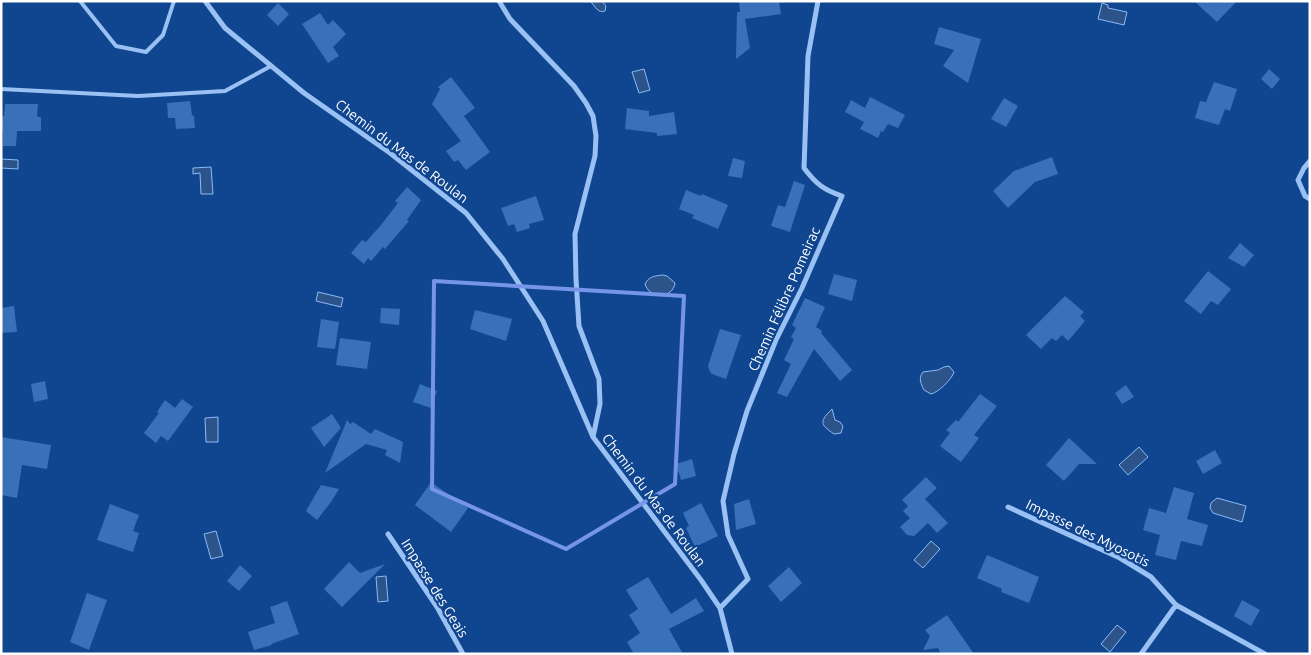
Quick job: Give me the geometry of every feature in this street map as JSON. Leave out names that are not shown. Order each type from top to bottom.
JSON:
[{"type":"street","name":"Chemin du Mas de Roulan","points":[[205,1],[225,28],[304,93],[390,153],[466,213],[503,259],[543,321],[593,437],[720,608],[732,654]]},
{"type":"street","points":[[499,1],[510,19],[574,86],[593,116],[596,156],[576,234],[576,279],[579,326],[599,379],[600,404],[593,437]]},
{"type":"street","name":"Chemin Félibre Pomeirac","points":[[720,608],[748,579],[728,535],[723,501],[747,411],[776,340],[802,288],[842,196],[830,192],[814,181],[804,168],[808,56],[818,1]]},
{"type":"street","points":[[1310,161],[1298,180],[1305,196],[1310,199]]},
{"type":"street","name":"Impasse des Myosotis","points":[[1008,507],[1120,558],[1151,577],[1176,605],[1265,654]]},
{"type":"street","name":"Impasse des Geais","points":[[388,534],[437,607],[463,654]]},
{"type":"street","points":[[1141,654],[1176,605]]},
{"type":"lane","points":[[80,1],[116,46],[146,52],[163,35],[174,1]]},
{"type":"lane","points":[[1,90],[138,96],[224,91],[271,66]]},
{"type":"highlighted area","points":[[434,281],[684,296],[675,484],[566,549],[432,489]]},
{"type":"water","points":[[590,1],[602,1],[606,6],[605,11],[598,10]]},
{"type":"water","points":[[1102,3],[1108,5],[1108,8],[1127,12],[1124,25],[1098,19]]},
{"type":"water","points":[[644,69],[650,90],[639,93],[632,72]]},
{"type":"water","points":[[1,159],[18,160],[18,169],[1,168]]},
{"type":"water","points":[[211,167],[213,194],[201,194],[200,173],[193,174],[193,168]]},
{"type":"water","points":[[663,275],[675,283],[670,292],[661,295],[647,289],[645,284],[648,279]]},
{"type":"water","points":[[318,292],[343,298],[341,307],[316,301]]},
{"type":"water","points":[[949,366],[954,372],[945,385],[931,394],[924,390],[920,379],[923,372]]},
{"type":"water","points":[[832,409],[835,420],[843,426],[841,433],[834,434],[824,425],[823,420]]},
{"type":"water","points":[[218,417],[218,442],[206,442],[205,418]]},
{"type":"water","points":[[1139,447],[1148,457],[1128,475],[1119,465]]},
{"type":"water","points":[[1217,498],[1246,506],[1242,522],[1213,513],[1210,508],[1211,503]]},
{"type":"water","points":[[216,531],[223,556],[211,559],[204,534]]},
{"type":"water","points":[[931,541],[940,549],[923,568],[914,560]]},
{"type":"water","points":[[386,576],[388,601],[378,602],[376,577]]},
{"type":"water","points":[[1117,625],[1126,632],[1110,652],[1101,644]]},
{"type":"building","points":[[739,1],[779,1],[781,14],[745,19],[750,48],[736,59],[737,12],[740,12]]},
{"type":"building","points":[[1194,1],[1237,1],[1217,22]]},
{"type":"building","points":[[278,3],[289,14],[278,26],[267,15]]},
{"type":"building","points":[[320,13],[328,25],[333,20],[346,34],[333,47],[339,56],[328,63],[302,24]]},
{"type":"building","points":[[939,27],[981,39],[968,83],[943,66],[954,50],[934,44]]},
{"type":"building","points":[[1269,69],[1280,79],[1272,89],[1261,79]]},
{"type":"building","points":[[451,77],[475,108],[464,116],[490,152],[466,170],[458,160],[454,162],[446,151],[461,141],[432,104],[440,89],[438,87]]},
{"type":"building","points":[[1214,82],[1237,89],[1230,111],[1225,109],[1219,125],[1195,118],[1200,101],[1206,102]]},
{"type":"building","points":[[870,97],[905,115],[898,128],[888,124],[883,132],[881,131],[878,138],[860,129],[864,122],[845,112],[851,100],[865,108]]},
{"type":"building","points":[[1004,98],[1018,106],[1006,127],[991,119]]},
{"type":"building","points":[[190,101],[195,128],[176,129],[175,118],[168,118],[167,103]]},
{"type":"building","points":[[5,104],[38,104],[37,117],[41,117],[41,131],[17,131],[16,146],[3,146],[1,116],[4,116]]},
{"type":"building","points":[[627,108],[649,111],[649,116],[674,112],[677,134],[657,136],[657,133],[625,129]]},
{"type":"building","points":[[1052,157],[1058,174],[1035,182],[1008,208],[993,191],[1014,171]]},
{"type":"building","points":[[733,158],[745,161],[742,178],[728,176]]},
{"type":"building","points":[[794,181],[805,185],[790,232],[771,226],[778,205],[785,207]]},
{"type":"building","points":[[407,187],[421,200],[407,220],[409,221],[385,249],[383,247],[371,261],[368,258],[364,264],[351,253],[362,240],[366,242],[381,225],[398,203],[395,201]]},
{"type":"building","points":[[686,190],[701,196],[702,194],[728,205],[718,229],[692,218],[694,215],[679,209]]},
{"type":"building","points":[[536,196],[544,220],[529,224],[530,228],[517,232],[514,224],[508,226],[501,208]]},
{"type":"building","points":[[1240,243],[1254,255],[1244,267],[1228,258]]},
{"type":"building","points":[[1208,271],[1231,289],[1218,305],[1211,301],[1201,314],[1184,301]]},
{"type":"building","points":[[834,274],[857,280],[852,301],[828,294]]},
{"type":"building","points":[[1065,296],[1084,312],[1080,316],[1085,321],[1068,341],[1062,335],[1056,341],[1052,338],[1041,349],[1026,335]]},
{"type":"building","points":[[805,298],[825,307],[816,327],[822,331],[821,333],[852,370],[840,381],[814,349],[787,397],[777,393],[791,364],[784,360],[794,339],[791,337],[796,328],[792,325]]},
{"type":"building","points":[[14,306],[17,332],[1,333],[1,308]]},
{"type":"building","points":[[381,308],[400,309],[399,325],[380,323]]},
{"type":"building","points":[[475,310],[512,319],[506,341],[470,329]]},
{"type":"building","points":[[321,319],[339,322],[335,349],[317,347]]},
{"type":"building","points":[[720,329],[741,335],[726,379],[712,374],[708,366]]},
{"type":"building","points":[[340,338],[371,342],[367,369],[336,365]]},
{"type":"building","points":[[45,381],[48,399],[34,402],[31,384]]},
{"type":"building","points":[[420,384],[437,391],[431,408],[413,402]]},
{"type":"building","points":[[1126,385],[1134,397],[1122,404],[1115,393]]},
{"type":"building","points":[[980,394],[997,406],[974,435],[979,438],[961,462],[940,446],[950,433],[946,430],[956,420],[958,422]]},
{"type":"building","points":[[182,399],[193,407],[168,441],[161,436],[156,443],[144,433],[159,413],[157,412],[165,400],[175,408]]},
{"type":"building","points":[[332,414],[341,428],[324,447],[311,428]]},
{"type":"building","points":[[347,420],[350,424],[353,422],[371,434],[375,429],[403,442],[400,463],[385,455],[387,450],[366,444],[325,473]]},
{"type":"building","points":[[1,437],[51,445],[47,469],[22,465],[17,498],[1,495]]},
{"type":"building","points":[[1069,438],[1097,464],[1079,464],[1064,481],[1046,465]]},
{"type":"building","points":[[1215,450],[1222,463],[1203,474],[1196,461]]},
{"type":"building","points":[[692,459],[696,476],[681,480],[676,464]]},
{"type":"building","points":[[926,477],[937,488],[925,499],[948,523],[937,533],[928,523],[914,536],[907,535],[900,527],[910,518],[903,511],[908,506],[902,500]]},
{"type":"building","points":[[431,482],[468,508],[451,532],[415,505]]},
{"type":"building","points":[[321,485],[339,489],[317,520],[306,511]]},
{"type":"building","points":[[1174,487],[1194,493],[1187,519],[1208,525],[1202,546],[1181,541],[1176,560],[1155,555],[1160,535],[1143,530],[1149,508],[1166,513]]},
{"type":"building","points":[[749,499],[756,524],[736,530],[734,504]]},
{"type":"building","points":[[701,503],[718,536],[695,547],[686,528],[689,526],[683,513]]},
{"type":"building","points":[[110,504],[139,515],[133,531],[139,533],[133,552],[97,540]]},
{"type":"building","points":[[987,555],[1039,577],[1029,603],[1001,592],[1002,589],[977,578]]},
{"type":"building","points":[[349,562],[360,573],[385,564],[342,607],[324,589]]},
{"type":"building","points":[[240,565],[252,576],[239,591],[227,581]]},
{"type":"building","points":[[789,567],[802,583],[781,602],[768,586]]},
{"type":"building","points":[[648,577],[671,614],[696,598],[704,611],[669,629],[683,654],[634,654],[627,642],[640,633],[629,615],[638,609],[626,590]]},
{"type":"building","points":[[87,593],[107,600],[89,650],[70,642]]},
{"type":"building","points":[[1242,600],[1260,610],[1251,626],[1234,616]]},
{"type":"building","points":[[287,601],[299,634],[254,650],[248,632],[275,623],[270,607]]},
{"type":"building","points":[[947,615],[974,654],[941,654],[938,648],[923,650],[930,636],[925,630]]}]
